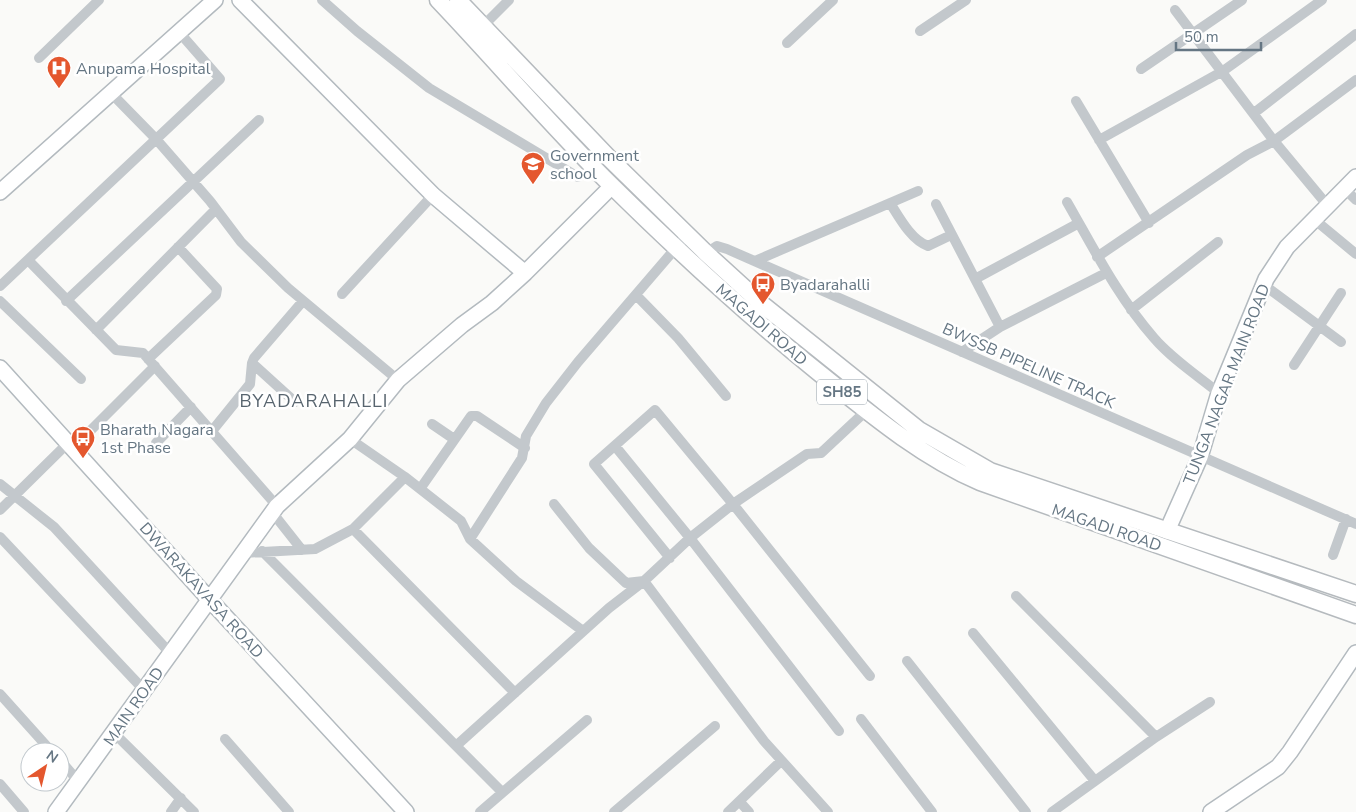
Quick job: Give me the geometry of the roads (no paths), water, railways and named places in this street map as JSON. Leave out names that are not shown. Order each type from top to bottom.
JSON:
[{"type":"main road","name":"MAGADI ROAD","points":[[438,0],[612,186],[676,248],[700,259],[763,305],[919,430],[990,471],[1356,594]]},
{"type":"main road","name":"MAGADI ROAD","points":[[458,0],[609,158],[687,235],[700,259],[753,319],[866,411],[910,443],[964,475],[1356,614]]},
{"type":"street","points":[[39,58],[99,0]]},
{"type":"street","points":[[240,0],[433,195],[525,273]]},
{"type":"street","points":[[322,0],[357,31],[429,88],[578,177]]},
{"type":"street","points":[[483,26],[509,0]]},
{"type":"street","points":[[787,43],[833,0]]},
{"type":"street","points":[[920,30],[966,0]]},
{"type":"street","points":[[1141,69],[1242,0]]},
{"type":"street","points":[[1099,140],[1223,71],[1322,0]]},
{"type":"street","points":[[0,192],[179,32],[209,2]]},
{"type":"street","points":[[1176,10],[1192,34],[1223,71],[1274,141],[1328,206]]},
{"type":"street","points":[[0,286],[220,79],[179,32]]},
{"type":"street","points":[[1254,113],[1356,34]]},
{"type":"street","points":[[1097,258],[1246,155],[1274,141],[1356,80]]},
{"type":"street","points":[[111,93],[156,139],[216,209],[241,242],[303,301],[398,380]]},
{"type":"street","points":[[1076,101],[1149,223]]},
{"type":"street","points":[[66,301],[192,181],[260,120]]},
{"type":"street","name":"TUNGA NAGAR MAIN ROAD","points":[[1167,531],[1200,457],[1219,393],[1264,285],[1287,247],[1328,206],[1351,194],[1356,178]]},
{"type":"street","name":"MAIN ROAD","points":[[56,812],[274,509],[350,439],[398,380],[462,325],[492,303],[525,273],[612,186]]},
{"type":"street","points":[[755,261],[918,190]]},
{"type":"street","points":[[342,294],[433,195]]},
{"type":"street","points":[[1067,202],[1097,258],[1131,310],[1155,340],[1219,393]]},
{"type":"street","points":[[890,203],[907,227],[924,245],[928,246],[951,235]]},
{"type":"street","points":[[936,204],[1000,327]]},
{"type":"street","points":[[96,330],[216,209]]},
{"type":"street","points":[[1315,220],[1356,254]]},
{"type":"street","points":[[976,279],[1079,223]]},
{"type":"street","points":[[470,539],[522,458],[529,429],[546,403],[578,362],[687,235]]},
{"type":"street","points":[[1131,310],[1218,242]]},
{"type":"street","name":"BWSSB PIPELINE TRACK","points":[[700,259],[717,246],[755,261],[1356,524]]},
{"type":"street","points":[[87,434],[151,362],[216,295],[217,289],[178,247]]},
{"type":"street","points":[[28,260],[116,350],[143,354],[151,362],[212,431],[274,509],[302,550]]},
{"type":"street","points":[[962,352],[1000,327],[1106,272]]},
{"type":"street","points":[[1264,285],[1341,342]]},
{"type":"street","points":[[1294,365],[1341,293]]},
{"type":"street","points":[[636,295],[678,338],[726,396]]},
{"type":"street","points":[[0,300],[81,379]]},
{"type":"street","points":[[212,431],[250,384],[252,363],[303,301]]},
{"type":"street","points":[[252,363],[295,402]]},
{"type":"street","name":"DWARAKAVASA ROAD","points":[[0,368],[69,442],[209,599],[406,812]]},
{"type":"street","points":[[156,443],[191,407]]},
{"type":"street","points":[[670,558],[594,464],[655,410],[733,504],[870,676]]},
{"type":"street","points":[[457,745],[609,608],[670,558],[690,538],[733,504],[807,454],[821,453],[866,411]]},
{"type":"street","points":[[420,488],[468,419],[473,415],[525,448]]},
{"type":"street","points":[[432,424],[454,439]]},
{"type":"street","points":[[350,439],[420,488],[461,521],[470,539],[516,581],[583,631]]},
{"type":"street","points":[[0,510],[69,442]]},
{"type":"street","points":[[615,446],[690,538],[839,731]]},
{"type":"street","points":[[243,554],[262,551],[316,549],[352,529],[405,477]]},
{"type":"street","points":[[0,484],[54,527],[170,653]]},
{"type":"street","points":[[554,504],[590,548],[626,584],[644,581]]},
{"type":"street","points":[[1332,556],[1346,519]]},
{"type":"street","points":[[352,529],[515,693]]},
{"type":"street","points":[[1159,545],[1167,531]]},
{"type":"street","points":[[0,537],[144,690]]},
{"type":"street","points":[[262,551],[502,792]]},
{"type":"street","points":[[644,581],[764,741],[828,812]]},
{"type":"street","points":[[1016,596],[1156,737]]},
{"type":"street","points":[[973,633],[1095,781]]},
{"type":"street","points":[[1211,812],[1278,767],[1356,653]]},
{"type":"street","points":[[906,661],[1026,812]]},
{"type":"street","points":[[0,694],[43,742]]},
{"type":"street","points":[[1052,812],[1156,737],[1210,702]]},
{"type":"street","points":[[861,719],[932,812]]},
{"type":"street","points":[[480,812],[587,720]]},
{"type":"street","points":[[614,812],[715,726]]},
{"type":"street","points":[[114,733],[194,812]]},
{"type":"street","points":[[225,739],[289,812]]},
{"type":"street","points":[[728,812],[781,761]]},
{"type":"street","points":[[70,772],[79,782]]},
{"type":"street","points":[[0,784],[24,812]]},
{"type":"street","points":[[171,812],[181,798]]},
{"type":"street","points":[[740,802],[748,812]]},
{"type":"place","name":"Anupama Hospital","points":[[59,89]]},
{"type":"place","name":"Government school","points":[[533,185]]},
{"type":"place","name":"Byadarahalli","points":[[763,305]]},
{"type":"place","name":"Bharath Nagara 1st Phase","points":[[83,459]]},
{"type":"district","name":"BYADARAHALLI","points":[[314,401]]}]
